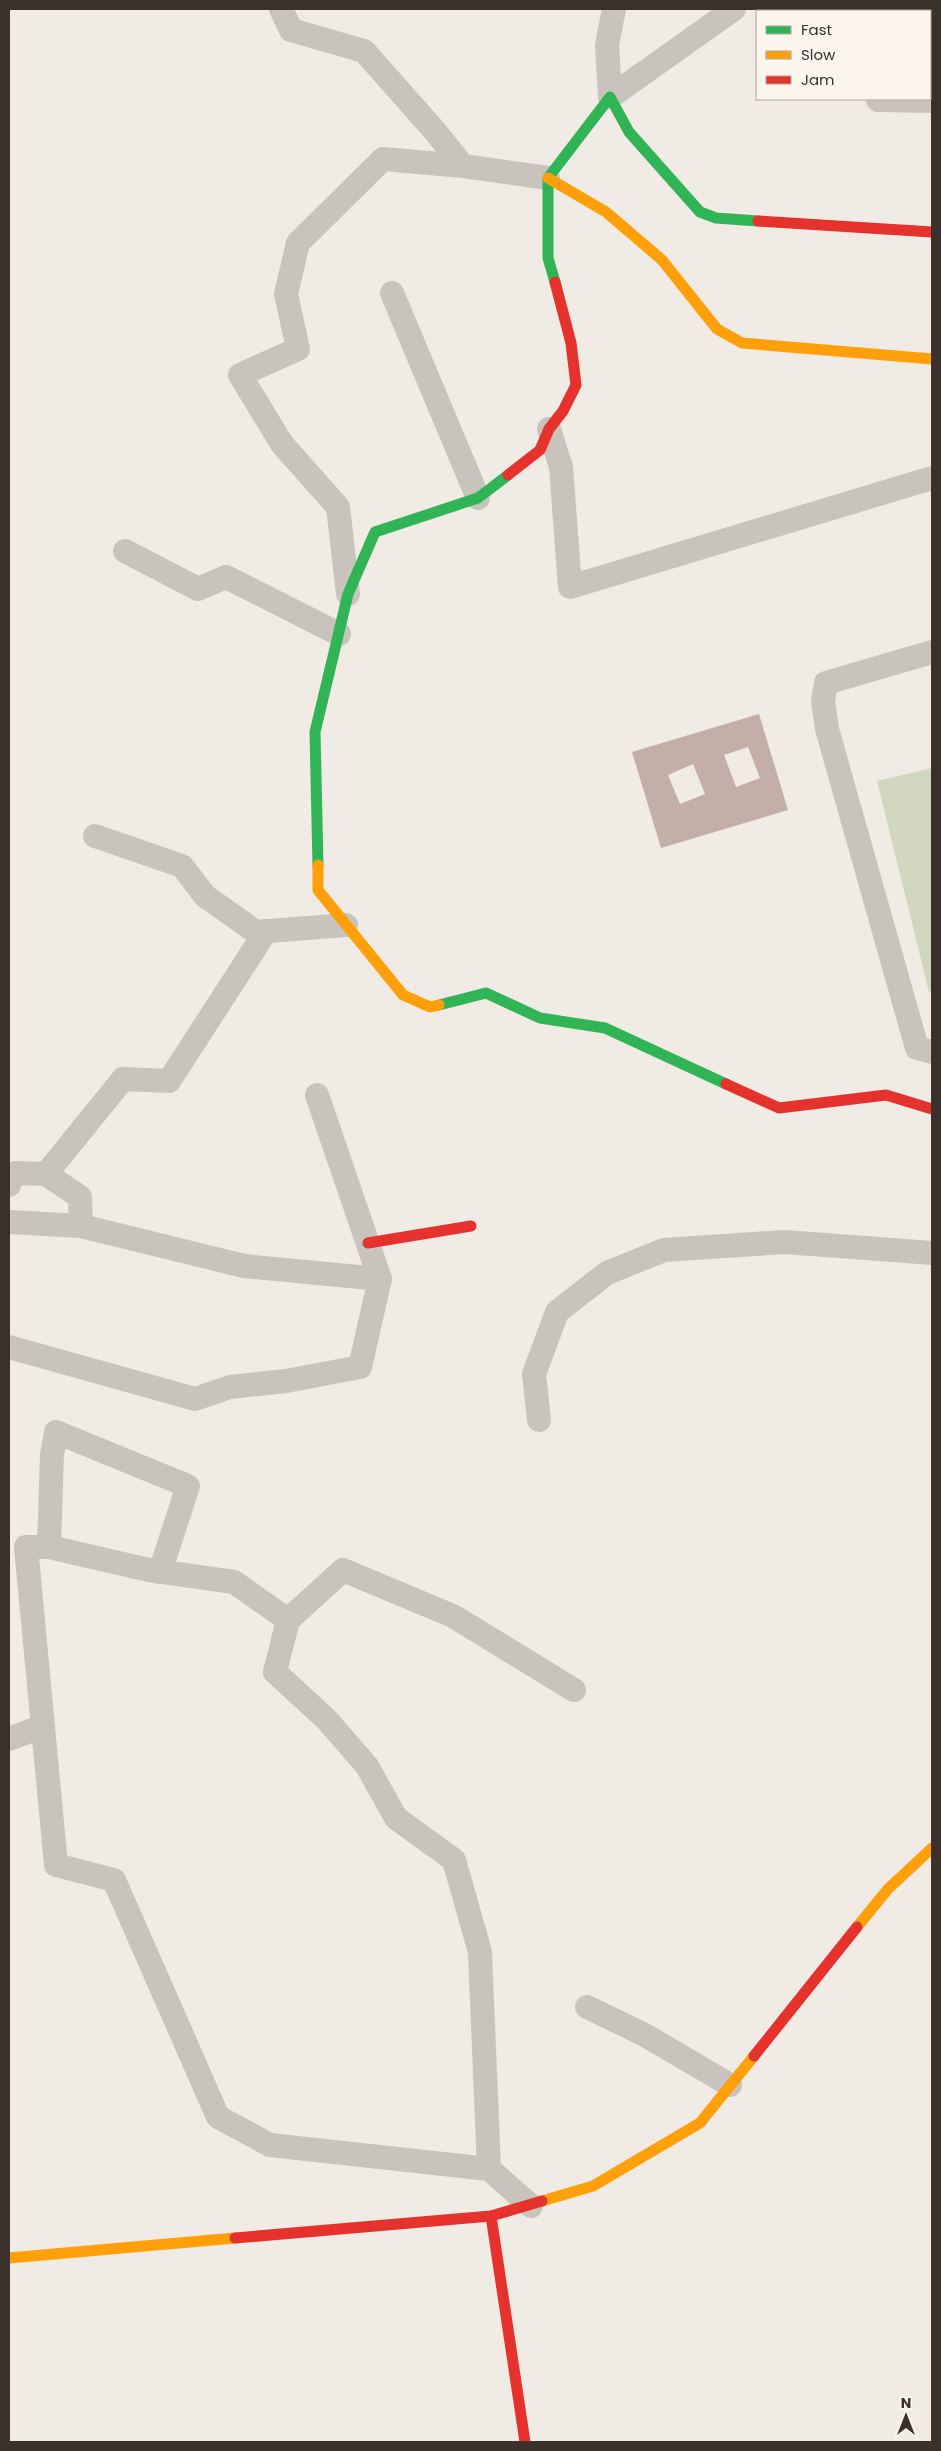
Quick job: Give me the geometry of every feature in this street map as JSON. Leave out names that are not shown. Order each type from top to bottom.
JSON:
[{"type":"street","points":[[281,9],[291,30],[364,51],[434,130],[463,166]]},
{"type":"street","points":[[614,9],[607,45],[610,97],[629,132],[700,212],[716,218],[932,232]]},
{"type":"street","points":[[734,9],[610,97],[548,178],[548,258],[571,343],[576,385],[563,411],[549,429],[540,450],[478,498],[375,532],[348,594],[315,732],[318,890],[403,995],[430,1007],[486,993],[540,1018],[605,1028],[779,1108],[886,1094],[932,1109]]},
{"type":"street","points":[[878,100],[932,101]]},
{"type":"street","points":[[348,594],[338,507],[282,444],[240,375],[298,349],[286,294],[298,242],[383,159],[463,166],[548,178],[606,212],[662,260],[717,329],[742,343],[932,359]]},
{"type":"street","points":[[392,293],[478,498]]},
{"type":"street","points":[[549,429],[561,468],[570,587],[932,478]]},
{"type":"street","points":[[124,551],[198,590],[226,576],[339,634]]},
{"type":"street","points":[[932,652],[826,683],[823,701],[827,729],[917,1048],[932,1052]]},
{"type":"street","points":[[95,836],[182,866],[205,896],[256,932],[346,925]]},
{"type":"street","points":[[46,1174],[123,1079],[169,1081],[266,931]]},
{"type":"street","points":[[9,1347],[195,1399],[230,1387],[286,1382],[360,1367],[380,1279],[317,1095]]},
{"type":"street","points":[[9,1186],[14,1173],[46,1174],[80,1197],[81,1226]]},
{"type":"street","points":[[9,1222],[81,1226],[244,1266],[380,1279]]},
{"type":"street","points":[[368,1243],[471,1226]]},
{"type":"street","points":[[539,1420],[534,1374],[557,1312],[607,1273],[664,1250],[785,1242],[932,1253]]},
{"type":"street","points":[[49,1547],[52,1455],[56,1432],[188,1486],[160,1572]]},
{"type":"street","points":[[288,1620],[234,1582],[160,1572],[49,1547],[26,1547],[56,1865],[114,1880],[218,2117],[270,2144],[489,2169],[531,2206]]},
{"type":"street","points":[[489,2169],[480,1952],[454,1860],[396,1818],[367,1766],[327,1720],[275,1672],[288,1620],[343,1570],[452,1616],[574,1690]]},
{"type":"street","points":[[9,1739],[43,1726]]},
{"type":"street","points":[[9,2258],[490,2216],[531,2206],[593,2186],[700,2123],[888,1889],[932,1848]]},
{"type":"street","points":[[587,2006],[643,2034],[730,2084]]},
{"type":"street","points":[[490,2216],[525,2442]]},
{"type":"green space","points":[[932,768],[932,991],[929,992],[877,781]]},
{"type":"building","points":[[759,714],[788,810],[661,848],[632,752]],"holes":[[[748,747],[760,778],[736,787],[724,755]],[[693,764],[705,794],[680,804],[668,775]]]},
{"type":"traffic: fast","points":[[555,282],[548,258],[548,178],[610,97],[629,132],[700,212],[716,218],[758,221]]},
{"type":"traffic: fast","points":[[318,865],[315,732],[348,594],[375,532],[478,498],[508,475]]},
{"type":"traffic: fast","points":[[439,1005],[486,993],[540,1018],[605,1028],[726,1084]]},
{"type":"traffic: slow","points":[[548,178],[606,212],[662,260],[717,329],[742,343],[932,359]]},
{"type":"traffic: slow","points":[[318,865],[318,890],[403,995],[430,1007],[439,1005]]},
{"type":"traffic: slow","points":[[857,1927],[888,1889],[932,1848]]},
{"type":"traffic: slow","points":[[542,2201],[593,2186],[700,2123],[754,2056]]},
{"type":"traffic: slow","points":[[9,2258],[235,2238]]},
{"type":"traffic: jam","points":[[758,221],[932,232]]},
{"type":"traffic: jam","points":[[508,475],[540,450],[549,429],[563,411],[576,385],[571,343],[555,282]]},
{"type":"traffic: jam","points":[[726,1084],[779,1108],[886,1095],[932,1109]]},
{"type":"traffic: jam","points":[[368,1243],[471,1226]]},
{"type":"traffic: jam","points":[[754,2056],[857,1927]]},
{"type":"traffic: jam","points":[[235,2238],[491,2216],[542,2201]]},
{"type":"traffic: jam","points":[[491,2216],[525,2442]]}]
